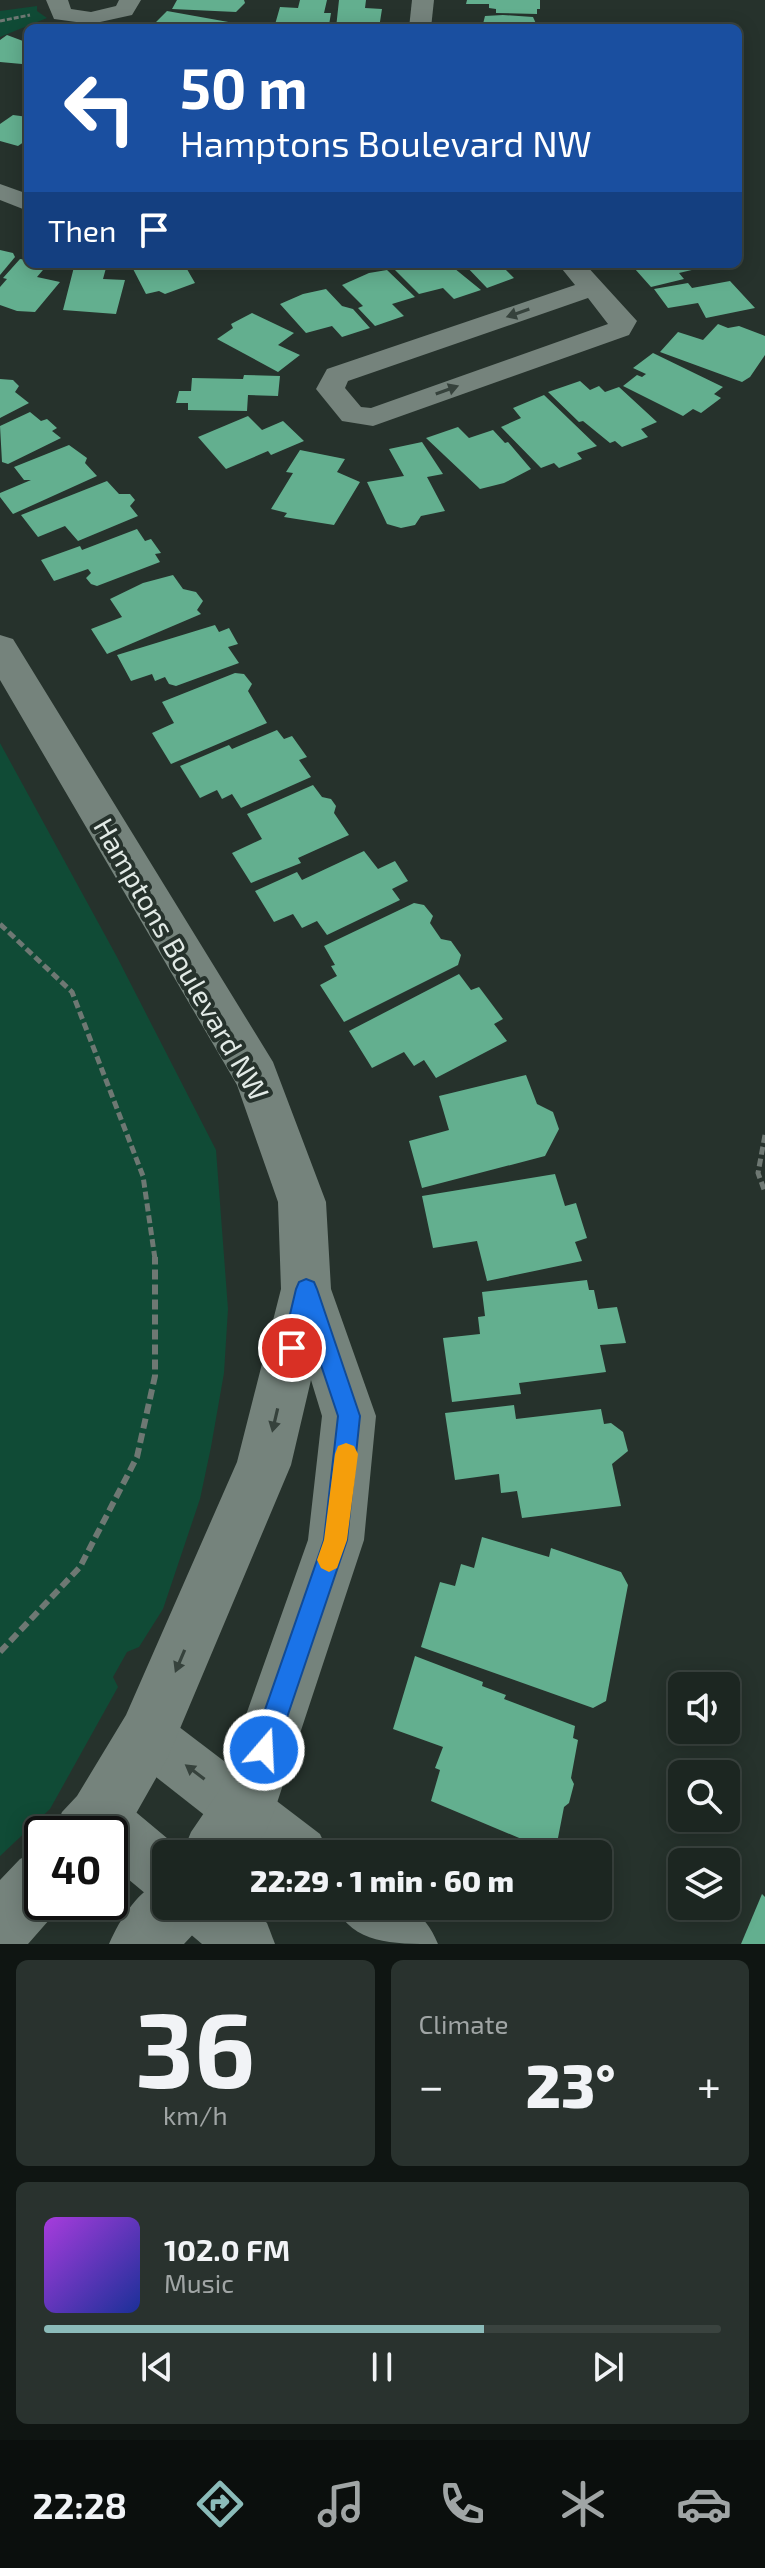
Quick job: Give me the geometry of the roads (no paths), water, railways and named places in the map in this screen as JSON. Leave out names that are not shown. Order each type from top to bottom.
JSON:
[{"type":"street","points":[[57,0],[62,14],[91,18],[124,10],[130,0]]},
{"type":"street","points":[[420,24],[423,0]]},
{"type":"street","points":[[0,191],[24,201]]},
{"type":"street","points":[[574,268],[623,321],[619,329],[373,417],[352,415],[330,389],[337,375],[592,288]]},
{"type":"street","name":"Hamptons Boulevard NW","points":[[0,648],[257,1077],[302,1202],[306,1289],[264,1465],[147,1736],[98,1816]]},
{"type":"street","name":"Hamptons Boulevard NW","points":[[223,1840],[244,1809],[336,1540],[349,1416],[306,1289]]},
{"type":"street","points":[[147,1736],[283,1840]]},
{"type":"street","points":[[128,1849],[152,1865]]},
{"type":"street","points":[[0,1927],[24,1901]]},
{"type":"street","points":[[141,1944],[162,1920]]},
{"type":"street","points":[[219,1920],[246,1944]]},
{"type":"street","points":[[380,1920],[409,1944]]}]
